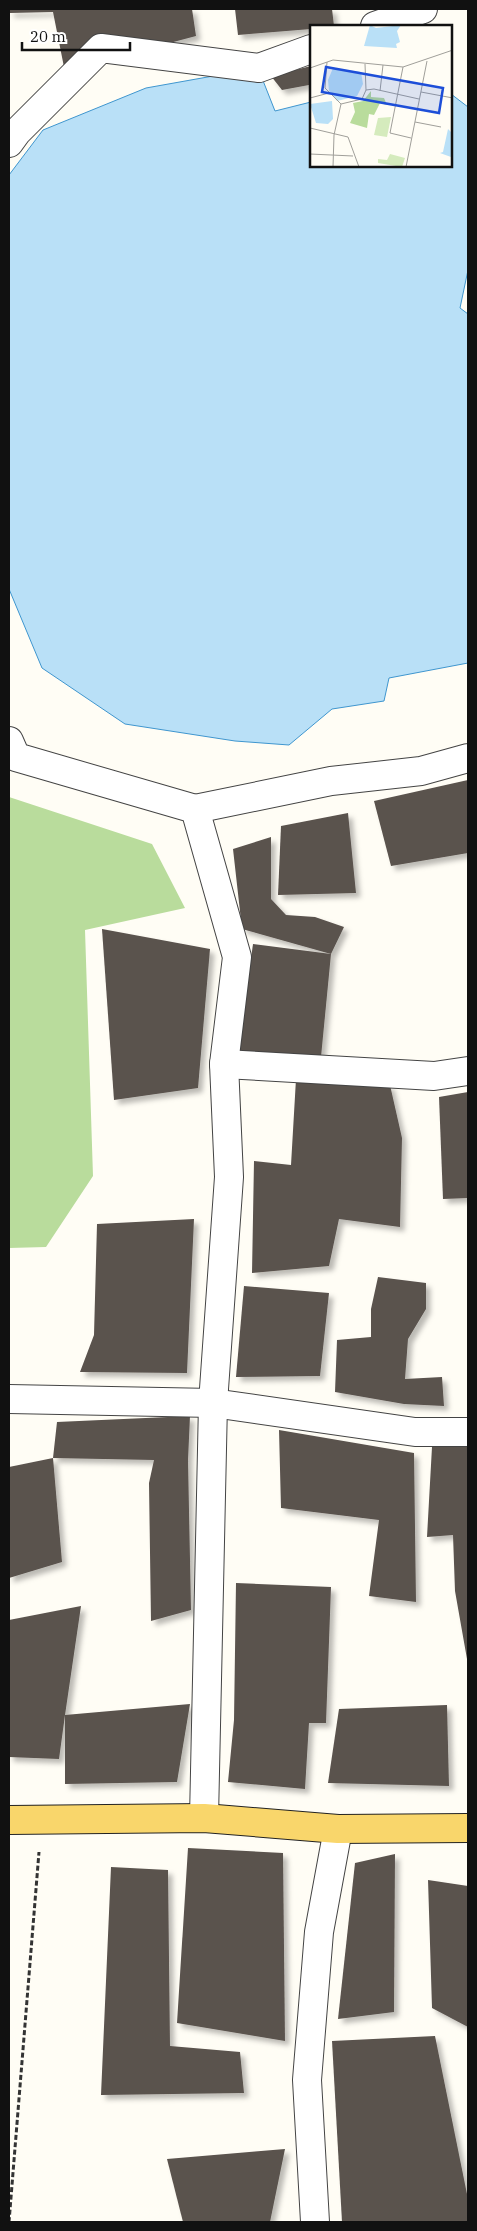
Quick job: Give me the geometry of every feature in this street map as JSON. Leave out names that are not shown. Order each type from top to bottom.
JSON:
[{"type":"main road","points":[[9,1820],[204,1818],[338,1829],[468,1828]]},
{"type":"street","points":[[378,25],[423,9]]},
{"type":"street","points":[[12,129],[101,48],[258,68],[310,50]]},
{"type":"street","points":[[9,741],[16,757],[194,809],[331,781],[421,771],[468,758]]},
{"type":"street","points":[[194,809],[237,957],[224,1064],[229,1177],[212,1403],[204,1818]]},
{"type":"street","points":[[224,1064],[434,1076],[468,1071]]},
{"type":"street","points":[[9,1399],[212,1403],[415,1432],[468,1432]]},
{"type":"street","points":[[314,2222],[307,2080],[319,1932],[338,1829]]},
{"type":"path","points":[[9,2222],[42,1820]]},
{"type":"green space","points":[[9,797],[152,844],[185,908],[85,930],[93,1176],[46,1247],[9,1248]]},
{"type":"water","points":[[258,68],[275,111],[310,102],[310,168],[452,168],[452,95],[468,107],[468,270],[460,308],[468,314],[468,663],[389,678],[384,701],[332,709],[289,745],[235,741],[125,724],[42,668],[9,589],[9,175],[43,130],[146,88]]},
{"type":"building","points":[[9,9],[192,9],[196,36],[162,45],[139,38],[88,47],[64,67],[53,12],[10,13]]},
{"type":"building","points":[[235,9],[332,9],[334,25],[310,25],[310,29],[238,35]]},
{"type":"building","points":[[310,66],[309,85],[282,90],[271,76]]},
{"type":"building","points":[[468,780],[468,853],[391,866],[374,801]]},
{"type":"building","points":[[348,813],[356,893],[278,895],[281,826]]},
{"type":"building","points":[[271,837],[271,899],[286,915],[315,917],[344,927],[331,954],[242,929],[233,849]]},
{"type":"building","points":[[102,929],[210,949],[198,1088],[114,1100]]},
{"type":"building","points":[[253,944],[331,954],[321,1057],[238,1052]]},
{"type":"building","points":[[296,1079],[390,1085],[402,1138],[400,1227],[339,1219],[329,1266],[252,1273],[254,1161],[291,1165]]},
{"type":"building","points":[[468,1092],[468,1198],[443,1199],[439,1097]]},
{"type":"building","points":[[194,1219],[187,1373],[80,1372],[94,1335],[97,1224]]},
{"type":"building","points":[[378,1277],[426,1283],[426,1309],[408,1339],[405,1379],[442,1377],[444,1406],[404,1404],[335,1392],[337,1340],[371,1337],[371,1309]]},
{"type":"building","points":[[244,1286],[329,1293],[320,1376],[236,1377]]},
{"type":"building","points":[[190,1416],[188,1460],[191,1610],[151,1621],[149,1483],[154,1460],[53,1458],[57,1422]]},
{"type":"building","points":[[279,1430],[414,1453],[416,1602],[369,1596],[379,1520],[281,1508]]},
{"type":"building","points":[[468,1446],[467,1659],[455,1591],[453,1535],[427,1537],[432,1447]]},
{"type":"building","points":[[53,1458],[62,1562],[9,1578],[9,1467]]},
{"type":"building","points":[[236,1583],[331,1587],[326,1723],[309,1723],[305,1789],[228,1782],[234,1720]]},
{"type":"building","points":[[81,1606],[59,1759],[9,1757],[9,1620]]},
{"type":"building","points":[[190,1704],[177,1782],[65,1784],[65,1715]]},
{"type":"building","points":[[447,1705],[449,1786],[328,1783],[339,1709]]},
{"type":"building","points":[[188,1848],[283,1853],[285,2041],[177,2023]]},
{"type":"building","points":[[395,1854],[394,2012],[338,2019],[355,1863]]},
{"type":"building","points":[[111,1867],[168,1870],[170,2046],[240,2052],[244,2093],[101,2095]]},
{"type":"building","points":[[428,1880],[468,1886],[468,2027],[432,2008]]},
{"type":"building","points":[[435,2036],[468,2199],[468,2222],[342,2222],[332,2041]]},
{"type":"building","points":[[285,2149],[270,2222],[183,2222],[167,2159]]}]
